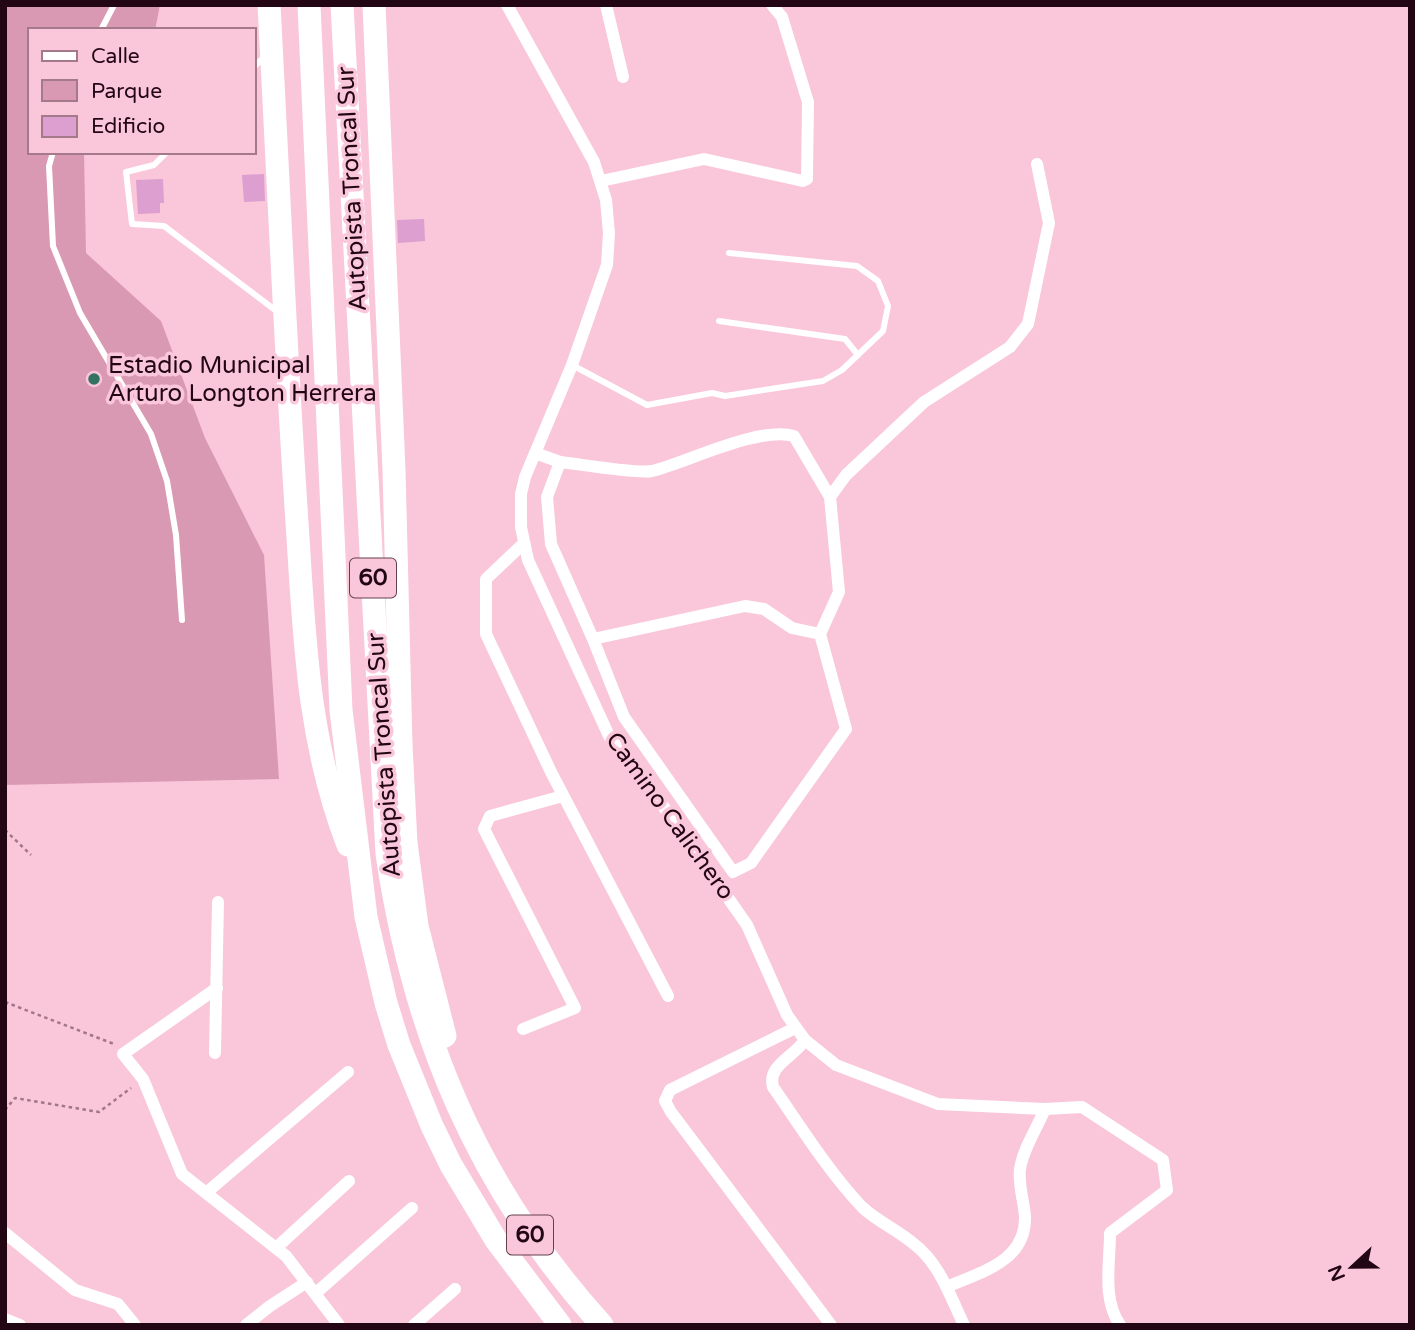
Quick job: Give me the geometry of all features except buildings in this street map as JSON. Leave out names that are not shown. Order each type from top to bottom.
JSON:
[{"type":"highway","points":[[269,5],[309,683],[317,739],[334,809],[359,874]]},
{"type":"highway","name":"Autopista Troncal Sur","points":[[309,5],[341,710],[359,874],[373,950],[403,1055],[432,1126],[496,1240],[560,1325]]},
{"type":"highway","name":"Autopista Troncal Sur","points":[[342,5],[387,854],[400,930],[419,1003],[443,1071],[471,1137],[533,1241],[602,1325]]},
{"type":"highway","points":[[374,5],[394,470],[401,745],[407,843],[417,926],[471,1137]]},
{"type":"street","name":"Camino Calichero","points":[[507,5],[586,145],[601,181],[608,216],[607,265],[572,366],[525,477],[521,527],[541,589],[610,737],[673,819],[747,925],[780,1001],[805,1040],[836,1065],[938,1104],[1045,1109],[1082,1107],[1163,1160],[1167,1190],[1111,1233],[1109,1293],[1113,1312],[1121,1325]]},
{"type":"street","points":[[606,5],[623,77]]},
{"type":"street","points":[[601,181],[704,159],[803,181],[807,179],[808,102],[782,17],[772,5]]},
{"type":"street","points":[[830,497],[846,475],[924,402],[1010,347],[1028,324],[1049,223],[1037,164]]},
{"type":"street","points":[[535,453],[559,462],[649,472],[720,447],[784,433],[793,436],[830,497],[839,592],[820,634],[846,729],[751,863],[733,872],[624,717],[551,544],[547,497],[559,462]]},
{"type":"street","points":[[524,543],[486,579],[486,634],[563,796],[668,996]]},
{"type":"street","points":[[593,639],[745,606],[764,609],[792,628],[820,634]]},
{"type":"street","points":[[523,1029],[575,1008],[484,829],[490,816],[563,796]]},
{"type":"street","points":[[215,1053],[218,902]]},
{"type":"street","points":[[217,988],[123,1054],[143,1079],[183,1174],[286,1256],[339,1325]]},
{"type":"street","points":[[795,1028],[670,1090],[665,1101],[831,1325]]},
{"type":"street","points":[[805,1040],[800,1049],[775,1068],[770,1078],[773,1087],[862,1207],[930,1257],[964,1325]]},
{"type":"street","points":[[206,1193],[348,1072]]},
{"type":"street","points":[[947,1287],[1005,1260],[1018,1248],[1025,1220],[1019,1181],[1021,1165],[1045,1109]]},
{"type":"street","points":[[276,1248],[349,1181]]},
{"type":"street","points":[[246,1325],[270,1306],[311,1287],[412,1208]]},
{"type":"street","points":[[5,1233],[75,1290],[118,1304],[135,1325]]},
{"type":"street","points":[[414,1325],[455,1289]]},
{"type":"street","points":[[5,1319],[20,1325]]},
{"type":"lane","points":[[102,28],[114,5]]},
{"type":"lane","points":[[256,65],[271,50]]},
{"type":"lane","points":[[52,154],[49,166],[54,246],[80,313],[151,434],[167,481],[176,535],[183,620]]},
{"type":"lane","points":[[165,154],[154,165],[126,172],[132,224],[164,226],[286,318]]},
{"type":"lane","points":[[572,366],[648,405],[712,393],[725,396],[823,381],[842,370],[883,331],[888,306],[878,281],[857,266],[729,253]]},
{"type":"lane","points":[[719,321],[845,339],[858,355]]},
{"type":"path","points":[[5,830],[31,855]]},
{"type":"path","points":[[5,1002],[113,1043],[123,1054]]},
{"type":"path","points":[[5,1110],[15,1098],[99,1112],[143,1079]]},
{"type":"green space","name":"Estadio Municipal Arturo Longton Herrera","points":[[5,5],[160,5],[155,28],[28,28],[28,154],[84,154],[86,253],[161,321],[205,438],[264,555],[279,779],[5,785]]},
{"type":"place","name":"Estadio Municipal Arturo Longton Herrera","points":[[94,379]]}]
